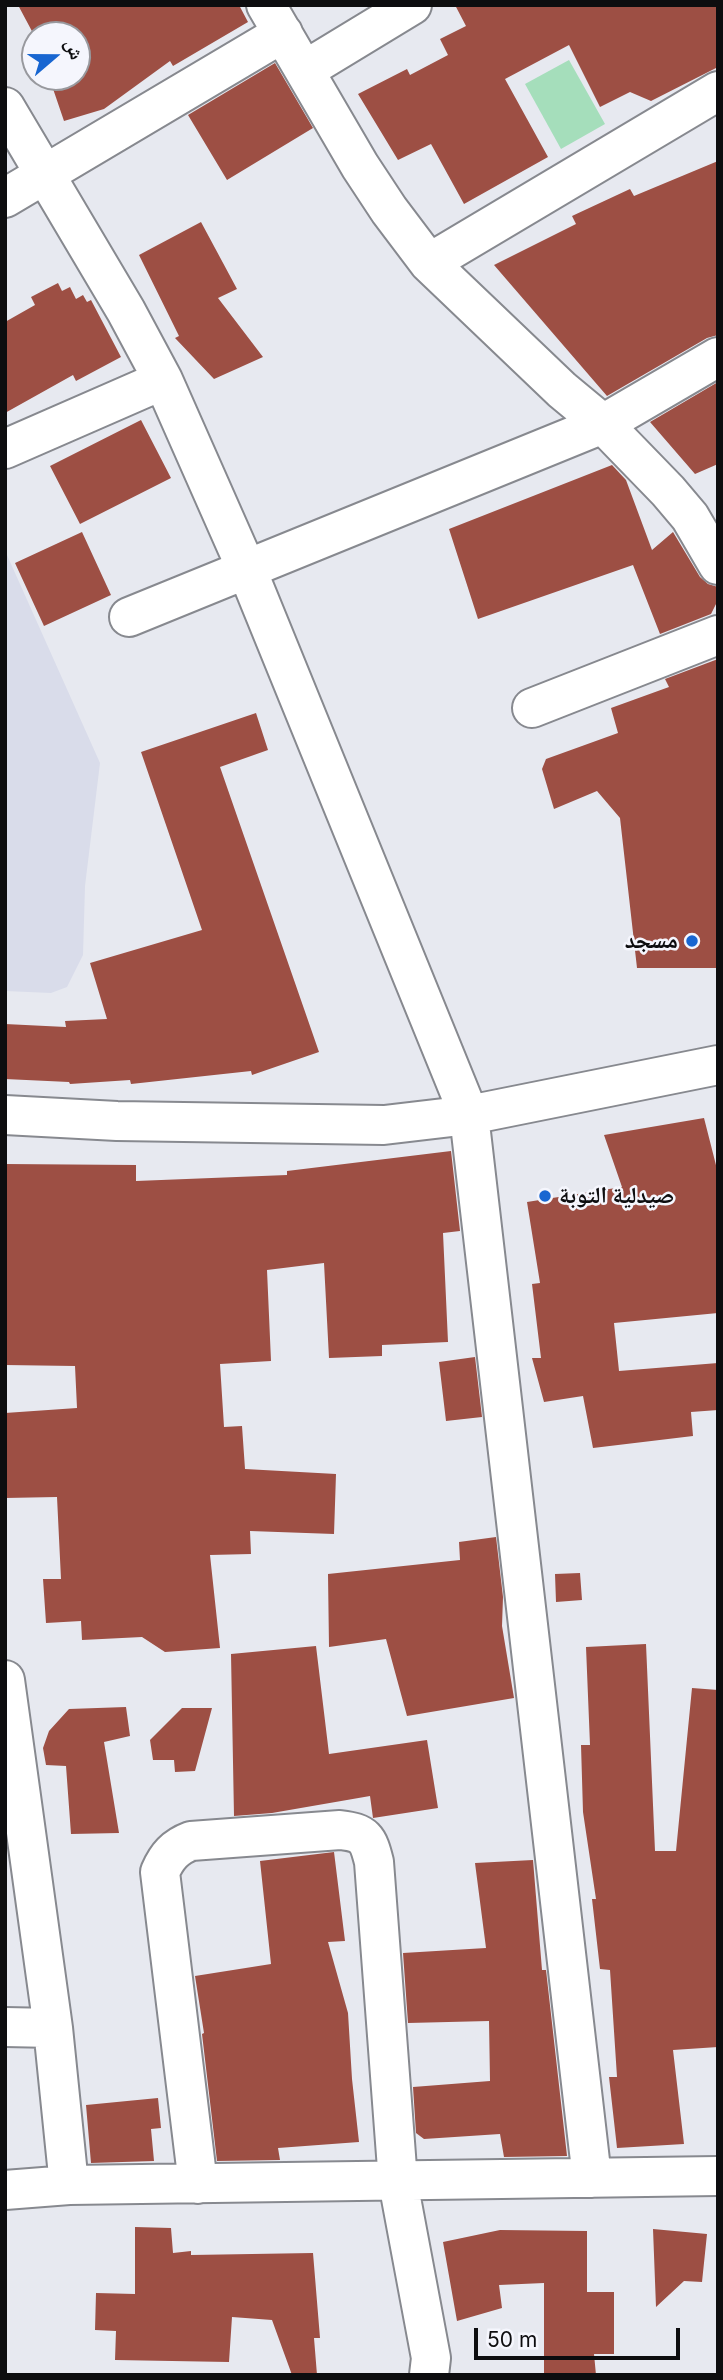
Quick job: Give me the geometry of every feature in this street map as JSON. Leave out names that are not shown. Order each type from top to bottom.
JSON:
[{"type":"street","points":[[305,70],[412,5]]},
{"type":"street","points":[[5,198],[44,175],[275,19],[360,166],[429,263],[562,390],[603,424],[668,491],[704,512],[718,565]]},
{"type":"street","points":[[429,263],[718,91]]},
{"type":"street","points":[[5,107],[126,311],[163,380],[247,570],[469,1115],[592,2178]]},
{"type":"street","points":[[129,617],[603,424],[718,357]]},
{"type":"street","points":[[5,449],[163,380]]},
{"type":"street","points":[[533,708],[718,635]]},
{"type":"street","points":[[5,1115],[117,1121],[384,1125],[469,1115],[718,1065]]},
{"type":"street","points":[[5,1680],[53,2028],[69,2186]]},
{"type":"street","points":[[198,2184],[160,1872],[164,1862],[174,1849],[191,1841],[340,1830],[356,1832],[370,1845],[374,1862],[398,2182],[431,2358],[429,2375]]},
{"type":"street","points":[[5,2027],[53,2028]]},
{"type":"street","points":[[5,2190],[69,2186],[718,2176]]},
{"type":"shaded area","points":[[7,555],[100,763],[85,886],[83,955],[67,987],[51,993],[5,991]]},
{"type":"green space","points":[[569,60],[605,124],[561,149],[525,84]]},
{"type":"building","points":[[18,5],[239,5],[248,22],[173,66],[170,61],[104,109],[64,121],[54,91],[91,91],[91,21],[27,21]]},
{"type":"building","points":[[455,5],[718,5],[718,67],[651,101],[630,92],[600,107],[569,45],[505,79],[548,157],[464,204],[431,144],[398,160],[358,94],[407,69],[410,75],[448,55],[440,39],[466,26]]},
{"type":"building","points":[[275,63],[313,128],[227,180],[188,115]]},
{"type":"building","points":[[718,161],[718,335],[707,338],[607,396],[494,265],[576,224],[572,216],[630,189],[634,196]]},
{"type":"building","points":[[201,222],[237,289],[218,298],[263,357],[214,379],[175,338],[179,336],[139,255]]},
{"type":"building","points":[[58,283],[62,291],[70,287],[76,299],[83,295],[87,302],[91,300],[121,357],[76,381],[73,375],[5,413],[5,322],[35,305],[31,297]]},
{"type":"building","points":[[718,382],[718,464],[695,474],[650,422]]},
{"type":"building","points":[[141,420],[171,478],[80,524],[50,466]]},
{"type":"building","points":[[612,465],[626,480],[652,550],[673,532],[700,577],[708,584],[718,587],[718,600],[711,614],[660,634],[633,565],[478,619],[449,529]]},
{"type":"building","points":[[82,532],[111,595],[44,626],[15,563]]},
{"type":"building","points":[[718,659],[718,968],[637,968],[620,818],[597,791],[554,809],[542,769],[546,759],[618,733],[611,708],[669,687],[665,679]]},
{"type":"building","points":[[256,713],[268,750],[220,767],[319,1052],[252,1075],[251,1071],[131,1084],[130,1080],[70,1084],[5,1079],[5,1024],[66,1027],[65,1021],[107,1019],[90,963],[202,930],[141,752]]},
{"type":"building","points":[[704,1118],[718,1173],[718,1313],[614,1323],[619,1371],[718,1363],[718,1410],[691,1412],[693,1436],[593,1448],[583,1396],[544,1402],[532,1358],[541,1358],[532,1284],[540,1283],[527,1202],[622,1187],[604,1135]]},
{"type":"building","points":[[451,1151],[460,1231],[443,1233],[448,1342],[382,1345],[382,1356],[329,1358],[324,1263],[267,1270],[271,1361],[220,1364],[224,1427],[242,1426],[245,1469],[336,1474],[334,1534],[250,1531],[251,1554],[210,1555],[220,1648],[165,1652],[142,1637],[82,1640],[81,1621],[46,1623],[43,1579],[61,1579],[57,1497],[5,1498],[5,1413],[77,1408],[75,1366],[5,1365],[5,1164],[136,1165],[136,1181],[287,1175],[287,1171]]},
{"type":"building","points":[[475,1357],[482,1417],[446,1421],[439,1362]]},
{"type":"building","points":[[496,1537],[503,1597],[502,1626],[514,1698],[407,1716],[386,1639],[329,1647],[328,1574],[460,1560],[459,1542]]},
{"type":"building","points":[[580,1573],[582,1600],[556,1602],[555,1574]]},
{"type":"building","points":[[646,1644],[655,1851],[676,1851],[692,1688],[718,1690],[718,2047],[673,2050],[684,2144],[617,2148],[609,2077],[617,2077],[610,1970],[600,1969],[592,1899],[596,1899],[583,1812],[581,1745],[590,1745],[586,1647]]},
{"type":"building","points":[[316,1646],[329,1754],[427,1740],[438,1808],[373,1818],[370,1796],[272,1813],[234,1816],[231,1654]]},
{"type":"building","points":[[126,1707],[130,1736],[104,1742],[119,1833],[71,1834],[66,1766],[46,1765],[43,1748],[49,1731],[69,1709]]},
{"type":"building","points":[[182,1708],[212,1708],[195,1771],[175,1772],[174,1760],[153,1760],[150,1740]]},
{"type":"building","points":[[334,1852],[345,1941],[328,1942],[348,2013],[359,2142],[278,2148],[280,2160],[217,2161],[204,2033],[195,1976],[271,1964],[260,1861]]},
{"type":"building","points":[[533,1860],[542,1970],[546,1970],[567,2156],[504,2157],[500,2134],[424,2139],[416,2133],[413,2087],[490,2081],[489,2021],[408,2023],[403,1953],[486,1948],[475,1863]]},
{"type":"building","points":[[158,2098],[161,2128],[151,2129],[154,2161],[91,2163],[86,2105]]},
{"type":"building","points":[[135,2227],[171,2228],[173,2253],[313,2253],[320,2338],[314,2338],[317,2375],[292,2375],[272,2320],[232,2317],[229,2362],[115,2360],[116,2331],[95,2330],[96,2293],[135,2294]]},
{"type":"building","points":[[653,2229],[707,2234],[702,2282],[684,2281],[656,2307]]},
{"type":"building","points":[[500,2230],[587,2231],[587,2292],[614,2292],[614,2354],[594,2354],[596,2375],[544,2375],[544,2283],[499,2285],[502,2308],[457,2321],[443,2242]]},
{"type":"place","name":"مسجد","points":[[692,941]]},
{"type":"place","name":"صيدلية التوبة","points":[[545,1196]]}]
